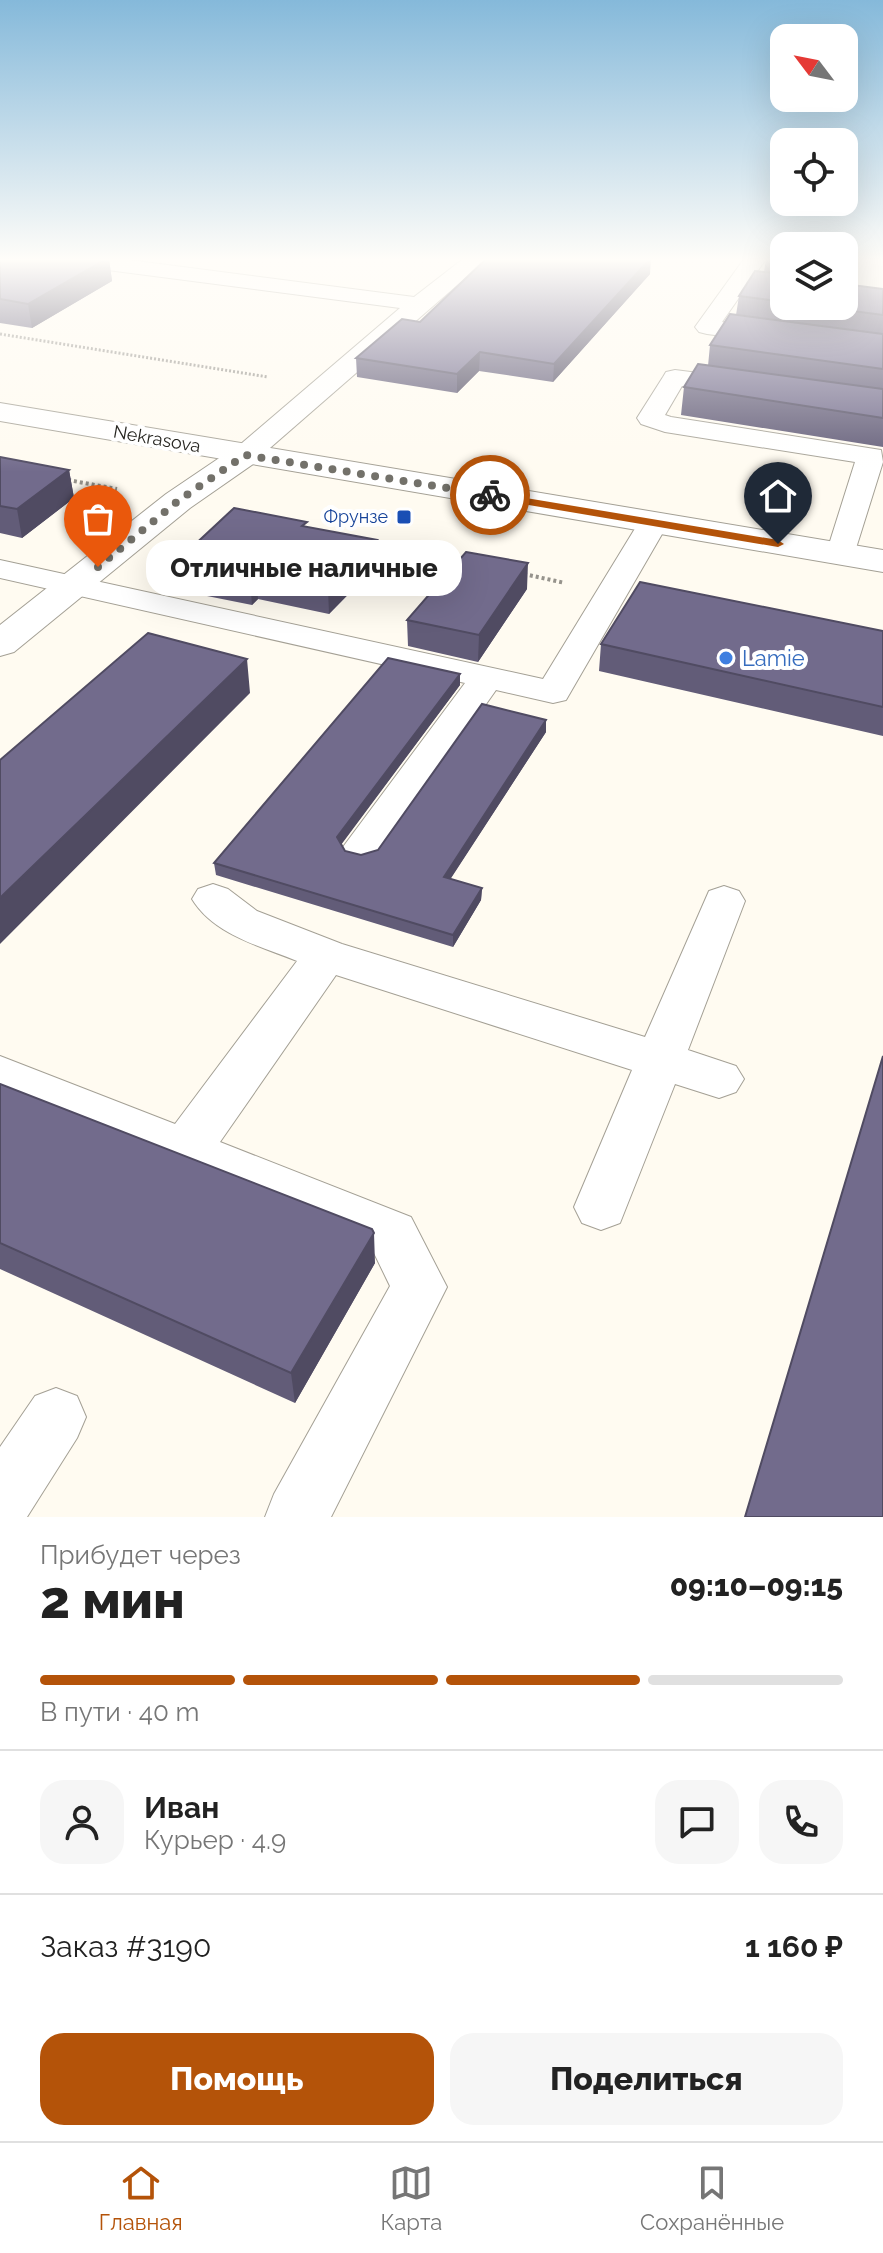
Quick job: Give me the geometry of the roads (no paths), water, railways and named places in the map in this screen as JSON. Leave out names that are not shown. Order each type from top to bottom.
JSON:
[{"type":"main road","name":"Nekrasova","points":[[0,412],[883,561]]},
{"type":"main road","points":[[0,644],[178,501],[245,455]]},
{"type":"lane","points":[[245,455],[389,330]]},
{"type":"lane","points":[[705,330],[650,418],[665,424],[877,457],[841,554]]},
{"type":"lane","points":[[727,330],[795,339]]},
{"type":"lane","points":[[675,377],[764,390]]},
{"type":"lane","points":[[0,569],[553,692],[654,522]]},
{"type":"lane","points":[[361,851],[487,678]]},
{"type":"lane","points":[[213,899],[242,922],[326,955],[719,1079]]},
{"type":"lane","points":[[601,1207],[724,901]]},
{"type":"lane","points":[[184,1152],[326,955]]},
{"type":"lane","points":[[0,1075],[392,1234],[419,1287],[297,1517]]},
{"type":"lane","points":[[0,1502],[56,1417]]},
{"type":"place","name":"Фрунзе","points":[[404,517]]},
{"type":"place","name":"Отличные наличные","points":[[98,567]]},
{"type":"place","name":"Lamie","points":[[726,658]]}]
